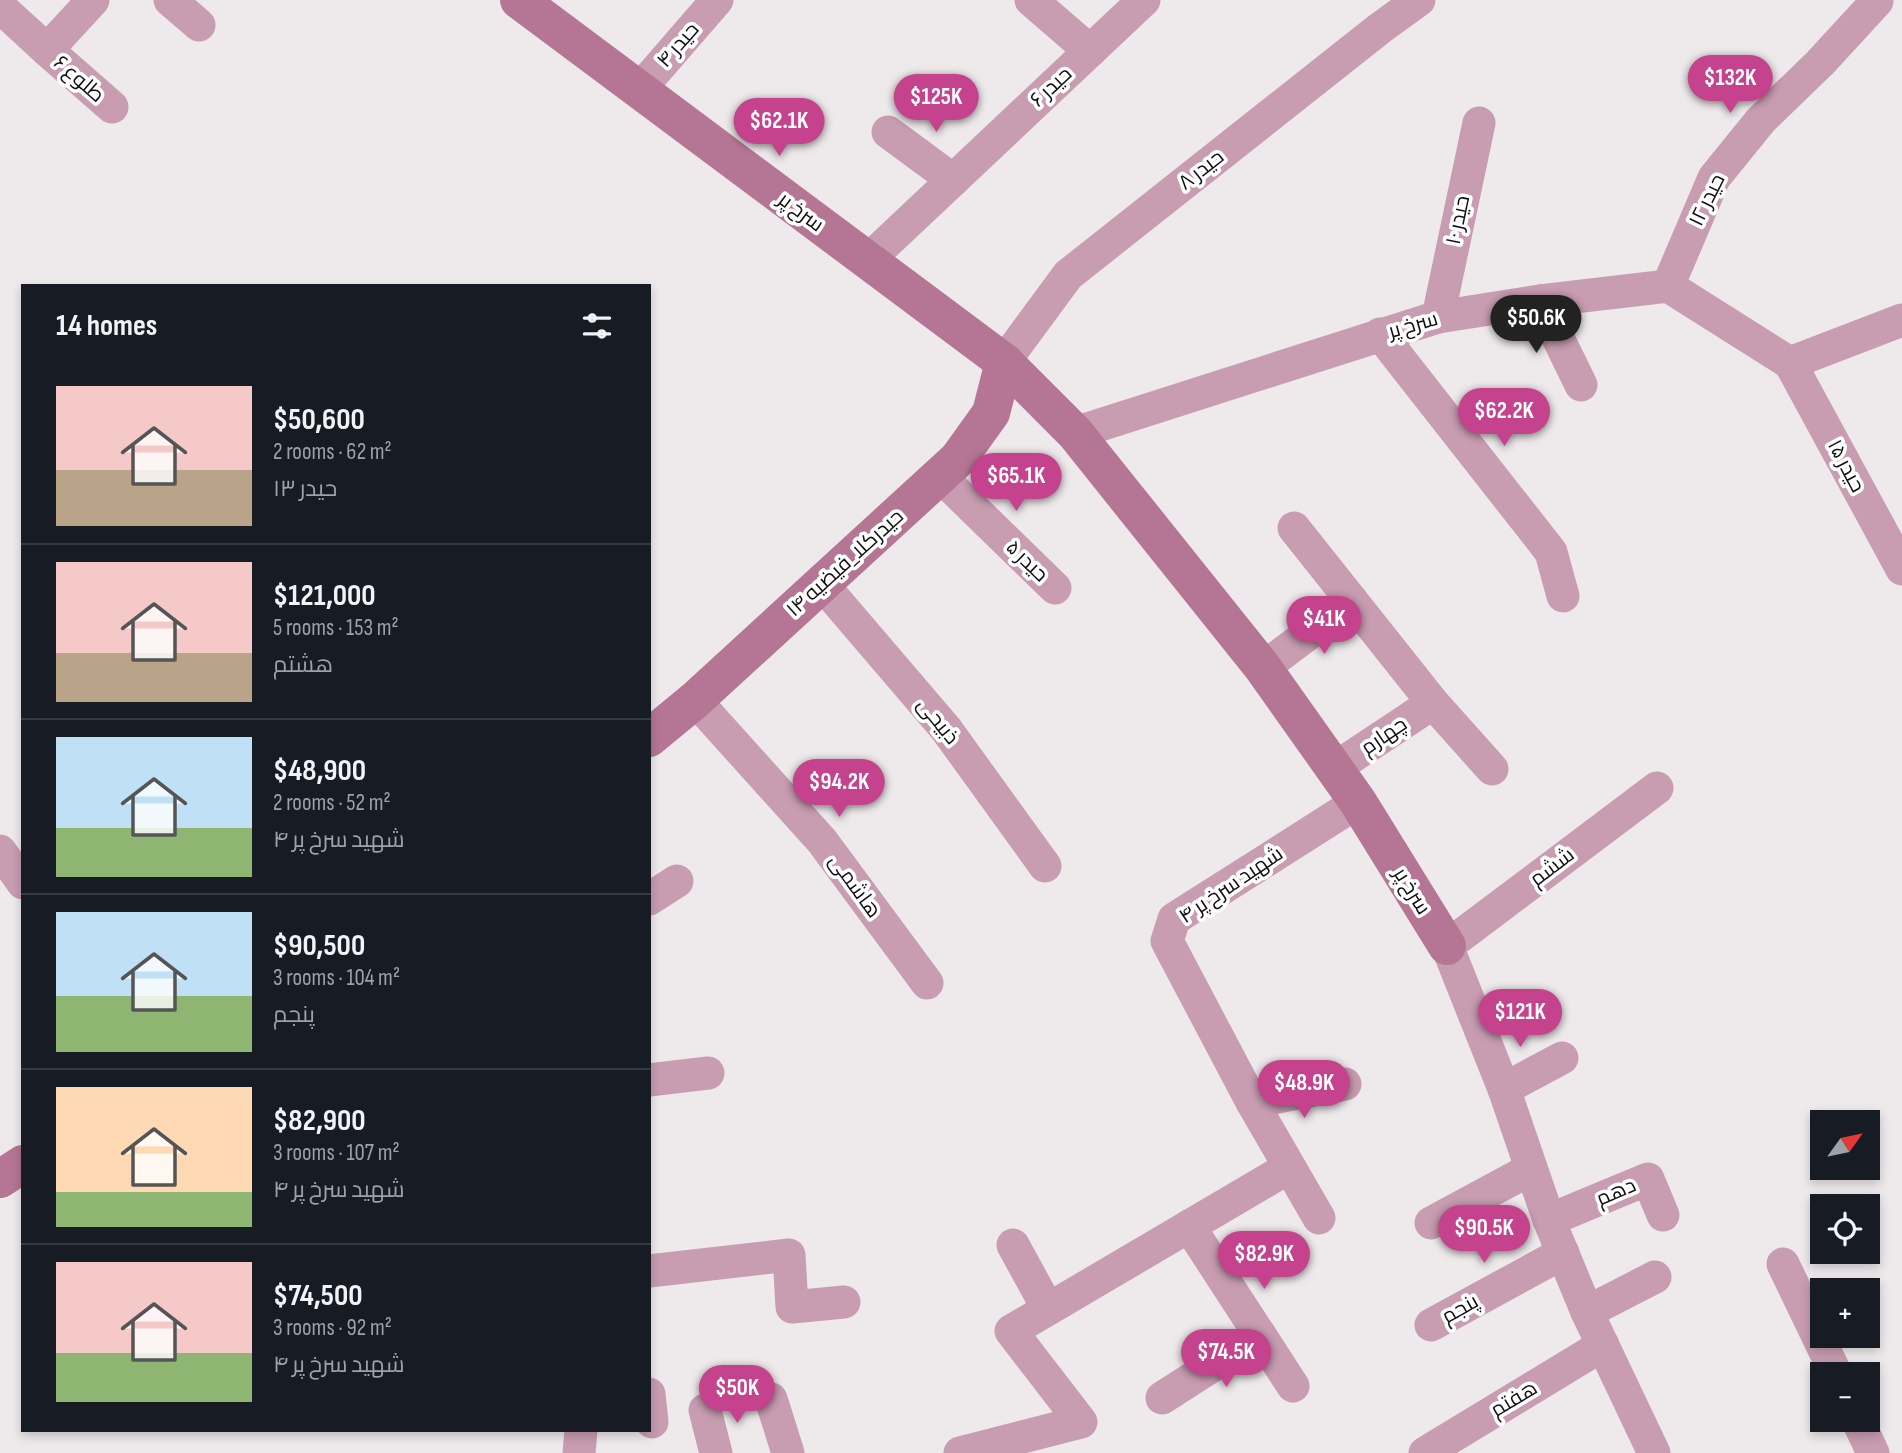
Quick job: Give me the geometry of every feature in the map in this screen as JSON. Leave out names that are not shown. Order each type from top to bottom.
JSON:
[{"type":"main road","name":"سرخ پر","points":[[519,0],[1004,362],[1075,433],[1264,668],[1358,802],[1447,946]]},
{"type":"main road","name":"حیدرکلا_فیضیه ۱۴","points":[[651,736],[958,459],[990,413],[1004,362]]},
{"type":"main road","points":[[0,1179],[21,1165]]},
{"type":"street","points":[[47,50],[93,0]]},
{"type":"street","points":[[170,0],[200,25]]},
{"type":"street","name":"حیدر ۴","points":[[639,90],[717,0]]},
{"type":"street","points":[[1031,0],[1090,51]]},
{"type":"street","name":"حیدر ۶","points":[[867,261],[1144,0]]},
{"type":"street","name":"حیدر ۸","points":[[1004,362],[1068,275],[1378,29],[1419,0]]},
{"type":"street","name":"حیدر ۱۲","points":[[1668,286],[1714,178],[1761,120],[1820,63],[1877,1]]},
{"type":"street","name":"طلوع ۶","points":[[0,8],[112,107]]},
{"type":"street","name":"حیدر ۱۰","points":[[1438,317],[1479,123]]},
{"type":"street","points":[[888,132],[953,180]]},
{"type":"street","points":[[1668,286],[1790,363],[1902,320]]},
{"type":"street","name":"سرخ پر","points":[[1075,433],[1438,317],[1540,301],[1668,286]]},
{"type":"street","points":[[1540,301],[1581,385]]},
{"type":"street","points":[[1380,334],[1551,552],[1563,596]]},
{"type":"street","name":"حیدر ۱۵","points":[[1790,363],[1902,569]]},
{"type":"street","name":"حیدر ۵","points":[[940,476],[1055,588]]},
{"type":"street","points":[[1294,528],[1433,703],[1492,769]]},
{"type":"street","name":"ذبیحی","points":[[821,584],[946,729],[1045,866]]},
{"type":"street","points":[[1264,668],[1352,601]]},
{"type":"street","name":"هاشمی","points":[[695,699],[822,841],[927,983]]},
{"type":"street","name":"چهارم","points":[[1335,768],[1433,703]]},
{"type":"street","name":"ششم","points":[[1447,946],[1657,788]]},
{"type":"street","name":"شهید سرخ پر ۴","points":[[1319,1218],[1288,1168],[1167,941],[1174,919],[1358,802]]},
{"type":"street","points":[[0,851],[21,880]]},
{"type":"street","points":[[651,898],[677,881]]},
{"type":"street","points":[[1447,946],[1504,1089],[1549,1220],[1587,1312],[1654,1453]]},
{"type":"street","points":[[1504,1089],[1562,1058]]},
{"type":"street","points":[[651,1080],[708,1073]]},
{"type":"street","points":[[1252,1102],[1345,1084]]},
{"type":"street","points":[[960,1453],[1081,1422],[1011,1331],[1288,1168]]},
{"type":"street","points":[[1431,1223],[1531,1169]]},
{"type":"street","name":"دهم","points":[[1549,1220],[1648,1179],[1662,1215]]},
{"type":"street","points":[[1189,1226],[1293,1386]]},
{"type":"street","points":[[1013,1245],[1048,1309]]},
{"type":"street","name":"پنجم","points":[[1431,1325],[1563,1253]]},
{"type":"street","points":[[651,1271],[789,1255],[792,1307],[844,1302]]},
{"type":"street","points":[[1783,1264],[1830,1362]]},
{"type":"street","points":[[1587,1312],[1655,1277]]},
{"type":"street","points":[[1162,1398],[1260,1335]]},
{"type":"street","name":"هفتم","points":[[1425,1453],[1603,1345]]},
{"type":"street","points":[[771,1399],[788,1453]]},
{"type":"street","points":[[705,1410],[716,1453]]},
{"type":"street","points":[[579,1453],[581,1432]]},
{"type":"street","points":[[1863,1432],[1873,1453]]}]
